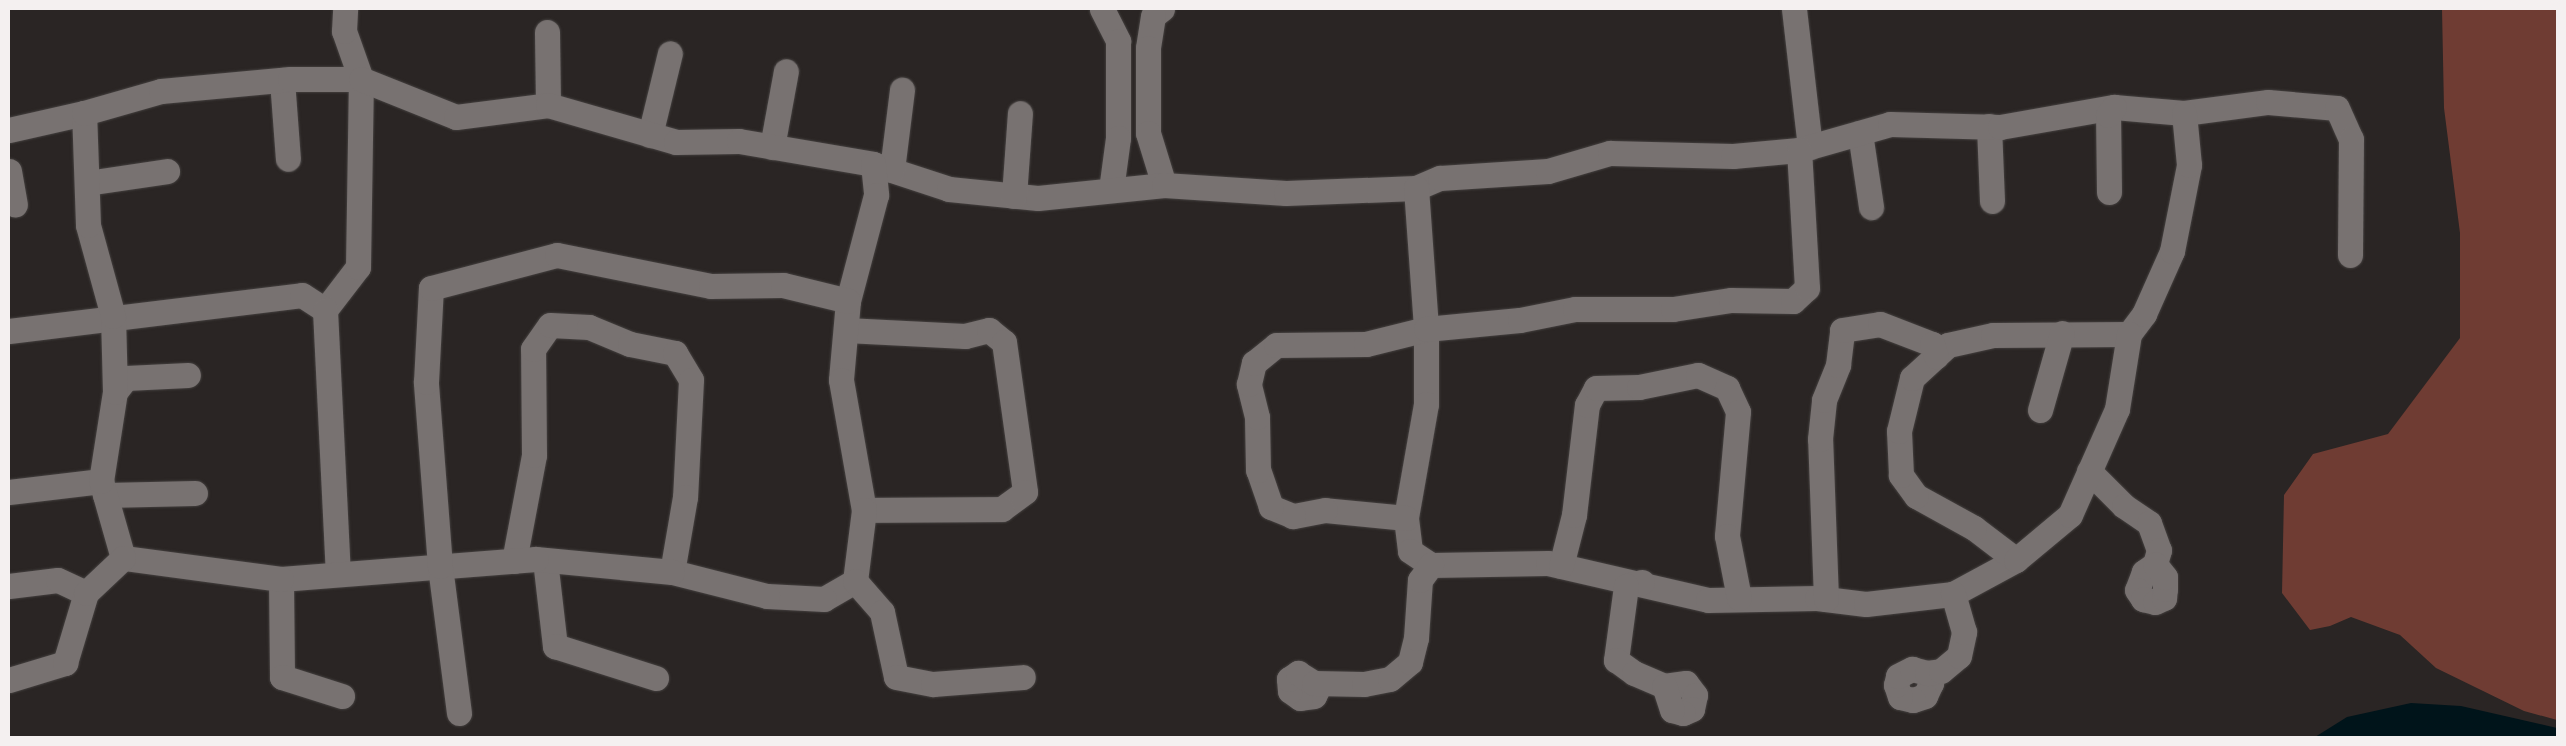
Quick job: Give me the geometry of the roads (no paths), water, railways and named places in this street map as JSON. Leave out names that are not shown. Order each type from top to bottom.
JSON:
[{"type":"lane","points":[[338,574],[325,310],[358,267],[361,79],[344,31],[345,9]]},
{"type":"lane","points":[[1102,9],[1118,41],[1118,138],[1111,190]]},
{"type":"lane","points":[[1162,9],[1153,16],[1148,48],[1148,133],[1164,185]]},
{"type":"lane","points":[[1406,518],[1324,510],[1293,516],[1271,507],[1258,470],[1257,417],[1249,384],[1254,363],[1276,345],[1366,344],[1426,329],[1520,320],[1575,309],[1673,309],[1731,300],[1793,301],[1807,288],[1805,148],[1794,9]]},
{"type":"lane","points":[[547,32],[548,105]]},
{"type":"lane","points":[[650,135],[670,52]]},
{"type":"lane","points":[[772,147],[786,71]]},
{"type":"lane","points":[[9,130],[84,114],[161,91],[282,80],[361,79],[456,117],[548,105],[676,142],[739,141],[882,167],[949,189],[1038,198],[1164,185],[1286,193],[1416,188],[1440,178],[1548,171],[1610,153],[1733,156],[1805,148],[1890,124],[1990,126],[2114,107],[2184,113],[2268,102],[2337,108],[2351,139],[2350,255]]},
{"type":"lane","points":[[282,80],[288,159]]},
{"type":"lane","points":[[902,90],[848,301],[842,380],[864,510],[855,581],[882,612],[896,677],[933,684],[1023,677]]},
{"type":"lane","points":[[2109,192],[2108,115],[2114,107]]},
{"type":"lane","points":[[1014,196],[1020,113]]},
{"type":"lane","points":[[1416,188],[1426,329],[1426,404],[1406,518],[1410,551],[1431,565],[1548,563],[1642,582],[1708,600],[1739,598],[1826,599],[1866,604],[1953,594],[2016,560],[2070,515],[2116,409],[2130,334],[2144,314],[2172,251],[2189,165],[2184,113]]},
{"type":"lane","points":[[84,114],[88,225],[114,316],[115,392],[103,488],[123,558]]},
{"type":"lane","points":[[1990,126],[1992,201]]},
{"type":"lane","points":[[1860,133],[1870,207]]},
{"type":"lane","points":[[9,171],[15,204]]},
{"type":"lane","points":[[87,183],[166,172]]},
{"type":"lane","points":[[459,713],[440,566],[426,382],[431,288],[557,255],[712,286],[783,284],[848,301]]},
{"type":"lane","points":[[9,331],[114,316],[302,295],[325,310]]},
{"type":"lane","points":[[1826,599],[1820,439],[1824,400],[1838,365],[1842,330],[1880,324],[1932,344],[1936,356]]},
{"type":"lane","points":[[514,561],[534,455],[533,349],[550,325],[589,327],[630,344],[676,353],[690,380],[685,496],[672,572]]},
{"type":"lane","points":[[846,330],[965,336],[989,330],[1004,342],[1025,492],[1002,509],[864,510]]},
{"type":"lane","points":[[2016,560],[1974,528],[1916,496],[1901,475],[1899,431],[1912,378],[1948,345],[1993,335],[2062,332],[2130,334]]},
{"type":"lane","points":[[2040,410],[2062,332]]},
{"type":"lane","points":[[115,392],[126,378],[188,375]]},
{"type":"lane","points":[[1561,566],[1574,515],[1587,405],[1596,388],[1639,387],[1698,375],[1726,388],[1738,412],[1727,536],[1739,598]]},
{"type":"lane","points":[[2089,471],[2124,506],[2148,523],[2158,550],[2155,564]]},
{"type":"lane","points":[[9,492],[103,488],[195,493]]},
{"type":"lane","points":[[123,558],[281,579],[440,566],[545,560],[672,572],[767,596],[824,599],[855,581]]},
{"type":"lane","points":[[9,680],[64,663],[86,592],[123,558]]},
{"type":"lane","points":[[545,560],[555,646],[656,678]]},
{"type":"lane","points":[[1320,684],[1364,684],[1390,679],[1410,662],[1416,638],[1420,580],[1431,565]]},
{"type":"lane","points":[[281,579],[282,677],[342,696]]},
{"type":"lane","points":[[9,586],[58,580],[86,592]]},
{"type":"lane","points":[[1642,582],[1626,586],[1616,660],[1634,673],[1664,686]]},
{"type":"lane","points":[[1927,673],[1941,671],[1959,656],[1964,632],[1953,594]]}]
